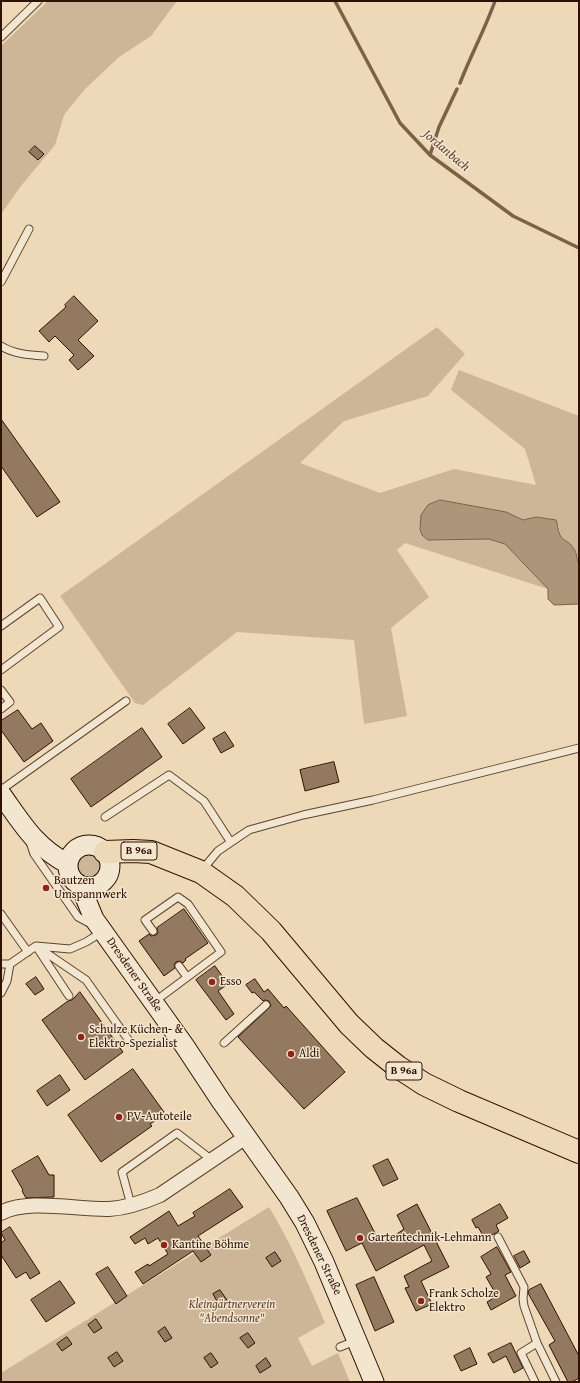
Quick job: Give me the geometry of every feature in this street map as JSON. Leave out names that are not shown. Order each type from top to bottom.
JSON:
[{"type":"main road","points":[[1,794],[25,827],[52,843],[71,858],[81,846],[91,845],[98,847],[108,860],[108,876],[105,880],[88,885]]},
{"type":"main road","name":"Dresdener Straße","points":[[71,858],[71,876],[88,885],[89,911],[94,919],[154,1002],[246,1137],[289,1197],[305,1223],[324,1262],[349,1344],[374,1382]]},
{"type":"main road","name":"B 96a","points":[[108,860],[130,862],[172,860],[201,872],[235,896],[271,931],[349,1024],[374,1048],[398,1067],[424,1084],[459,1101],[579,1152]]},
{"type":"street","points":[[1,1213],[17,1207],[42,1206],[110,1209],[131,1205],[160,1195],[246,1137]]},
{"type":"lane","points":[[1,37],[38,1]]},
{"type":"lane","points":[[1,282],[29,229]]},
{"type":"lane","points":[[1,346],[16,353],[44,356]]},
{"type":"lane","points":[[1,626],[40,598],[59,627],[1,670]]},
{"type":"lane","points":[[1,690],[10,702],[1,709]]},
{"type":"lane","points":[[1,790],[126,701]]},
{"type":"lane","points":[[201,872],[218,851],[249,830],[303,815],[373,800],[579,748]]},
{"type":"lane","points":[[105,817],[169,775],[204,801],[230,842]]},
{"type":"lane","points":[[25,827],[34,854],[78,917],[104,931]]},
{"type":"lane","points":[[153,931],[145,920],[178,897],[188,904],[221,952],[154,1002]]},
{"type":"lane","points":[[1,914],[28,952]]},
{"type":"lane","points":[[1,964],[10,964],[36,946],[70,949],[86,942],[104,931]]},
{"type":"lane","points":[[36,946],[69,996]]},
{"type":"lane","points":[[36,946],[86,980],[130,1042]]},
{"type":"lane","points":[[1,993],[7,982],[10,964]]},
{"type":"lane","points":[[178,966],[187,977]]},
{"type":"lane","points":[[224,1043],[266,1005]]},
{"type":"lane","points":[[131,1205],[122,1172],[177,1133],[212,1161]]},
{"type":"lane","points":[[498,1237],[524,1287],[524,1306],[537,1343],[556,1382]]},
{"type":"lane","points":[[535,1382],[521,1353],[537,1343]]},
{"type":"green space","points":[[48,1],[177,1],[151,36],[119,57],[85,89],[64,115],[55,145],[21,186],[1,214],[1,46]]},
{"type":"green space","points":[[437,327],[465,354],[428,396],[344,421],[300,463],[380,493],[454,469],[536,485],[525,449],[451,390],[459,370],[579,416],[579,565],[576,552],[561,535],[559,526],[536,517],[523,520],[506,512],[440,500],[421,515],[421,529],[428,540],[489,539],[505,544],[548,589],[405,543],[397,550],[429,597],[391,628],[407,716],[364,724],[354,640],[237,632],[143,705],[135,703],[60,596]]},
{"type":"green space","points":[[89,853],[98,857],[102,866],[98,875],[89,879],[80,875],[76,866],[80,857]]},
{"type":"green space","name":"Kleingärtnerverein \"Abendsonne\"","points":[[269,1207],[306,1279],[325,1323],[298,1338],[312,1366],[338,1353],[350,1382],[1,1382],[1,1373]]},
{"type":"shaded area","points":[[440,500],[506,512],[523,520],[536,517],[556,520],[560,535],[575,550],[579,565],[579,604],[554,605],[548,599],[548,589],[505,544],[489,539],[428,540],[422,535],[420,529],[421,515],[428,505]]},
{"type":"building","points":[[35,146],[44,154],[38,160],[29,152]]},
{"type":"building","points":[[74,296],[98,321],[78,340],[94,356],[78,370],[69,360],[74,355],[55,336],[49,342],[39,331],[66,307],[65,305]]},
{"type":"building","points":[[1,419],[60,502],[37,517],[1,466]]},
{"type":"building","points":[[190,708],[205,728],[183,744],[168,724]]},
{"type":"building","points":[[18,710],[32,729],[41,723],[53,741],[24,762],[1,730],[1,721]]},
{"type":"building","points":[[142,728],[162,757],[91,807],[71,779]]},
{"type":"building","points":[[225,732],[234,746],[221,753],[213,739]]},
{"type":"building","points":[[334,762],[339,782],[305,791],[300,770]]},
{"type":"building","points":[[184,909],[208,943],[185,959],[186,960],[183,963],[179,961],[176,962],[174,964],[175,968],[164,976],[139,941],[149,934],[151,936],[156,935],[158,933],[157,928]]},
{"type":"building","name":"Esso","points":[[215,966],[228,984],[218,991],[234,1014],[226,1020],[196,980]]},
{"type":"building","points":[[36,977],[44,989],[35,995],[26,984]]},
{"type":"building","name":"Aldi","points":[[255,979],[264,992],[268,989],[284,1008],[286,1006],[345,1072],[304,1109],[238,1037],[271,1006],[269,1001],[263,1001],[254,992],[252,993],[246,985]]},
{"type":"building","name":"Schulze Küchen- & Elektro-Spezialist","points":[[80,992],[123,1052],[85,1080],[42,1020],[68,1001],[72,1000]]},
{"type":"building","points":[[133,1069],[164,1112],[160,1115],[161,1117],[150,1124],[152,1126],[101,1162],[68,1115]]},
{"type":"building","points":[[60,1075],[70,1090],[47,1106],[37,1091]]},
{"type":"building","points":[[38,1156],[49,1175],[54,1175],[54,1197],[26,1198],[12,1171]]},
{"type":"building","points":[[388,1159],[398,1179],[383,1186],[373,1166]]},
{"type":"building","points":[[230,1189],[243,1207],[198,1236],[211,1255],[201,1262],[193,1251],[143,1284],[135,1272],[148,1264],[149,1266],[168,1254],[158,1238],[148,1244],[145,1238],[135,1244],[130,1237],[169,1211],[178,1226],[195,1216],[193,1213]]},
{"type":"building","points":[[357,1198],[380,1243],[404,1229],[397,1215],[417,1204],[449,1267],[421,1281],[432,1304],[416,1311],[405,1288],[409,1287],[404,1276],[432,1261],[424,1245],[376,1271],[362,1243],[346,1251],[327,1211]]},
{"type":"building","points":[[500,1204],[508,1218],[496,1225],[499,1231],[485,1239],[478,1227],[476,1228],[472,1220]]},
{"type":"building","points":[[10,1227],[40,1273],[30,1279],[26,1272],[16,1278],[1,1255],[1,1243],[5,1240],[1,1233]]},
{"type":"building","points":[[497,1247],[511,1272],[505,1275],[516,1296],[491,1310],[487,1302],[497,1296],[486,1277],[491,1274],[481,1257]]},
{"type":"building","points":[[524,1251],[530,1262],[520,1268],[514,1256]]},
{"type":"building","points":[[275,1252],[281,1261],[272,1267],[266,1258]]},
{"type":"building","points":[[108,1267],[127,1296],[116,1304],[96,1274]]},
{"type":"building","points":[[374,1277],[394,1322],[375,1331],[356,1285]]},
{"type":"building","points":[[60,1281],[75,1303],[46,1322],[31,1300]]},
{"type":"building","points":[[541,1284],[579,1356],[579,1378],[572,1382],[568,1382],[549,1345],[555,1341],[528,1293],[529,1290]]},
{"type":"building","points":[[220,1290],[227,1300],[219,1305],[213,1294]]},
{"type":"building","points":[[96,1319],[102,1328],[94,1333],[88,1325]]},
{"type":"building","points":[[165,1327],[172,1338],[165,1342],[158,1332]]},
{"type":"building","points":[[248,1333],[255,1343],[248,1348],[240,1338]]},
{"type":"building","points":[[67,1337],[72,1344],[62,1351],[57,1344]]},
{"type":"building","points":[[511,1343],[523,1368],[514,1373],[506,1356],[493,1363],[488,1354]]},
{"type":"building","points":[[470,1348],[477,1364],[461,1371],[454,1356]]},
{"type":"building","points":[[117,1352],[123,1361],[114,1367],[108,1358]]},
{"type":"building","points":[[211,1353],[218,1363],[211,1368],[204,1358]]},
{"type":"building","points":[[266,1358],[271,1366],[260,1373],[256,1366]]},
{"type":"waterway","name":"Jordanbach","points":[[335,1],[400,123],[430,155],[513,216],[579,248]]},
{"type":"waterway","points":[[460,83],[495,1]]},
{"type":"waterway","points":[[430,155],[439,127],[457,89]]},
{"type":"place","name":"Bautzen Umspannwerk","points":[[46,888]]},
{"type":"place","name":"Esso","points":[[212,982]]},
{"type":"place","name":"Schulze Küchen- & Elektro-Spezialist","points":[[81,1037]]},
{"type":"place","name":"Aldi","points":[[291,1054]]},
{"type":"place","name":"PV-Autoteile","points":[[119,1117]]},
{"type":"place","name":"Gartentechnik-Lehmann","points":[[360,1238]]},
{"type":"place","name":"Kantine Böhme","points":[[164,1245]]},
{"type":"place","name":"Frank Scholze Elektro","points":[[421,1301]]}]
